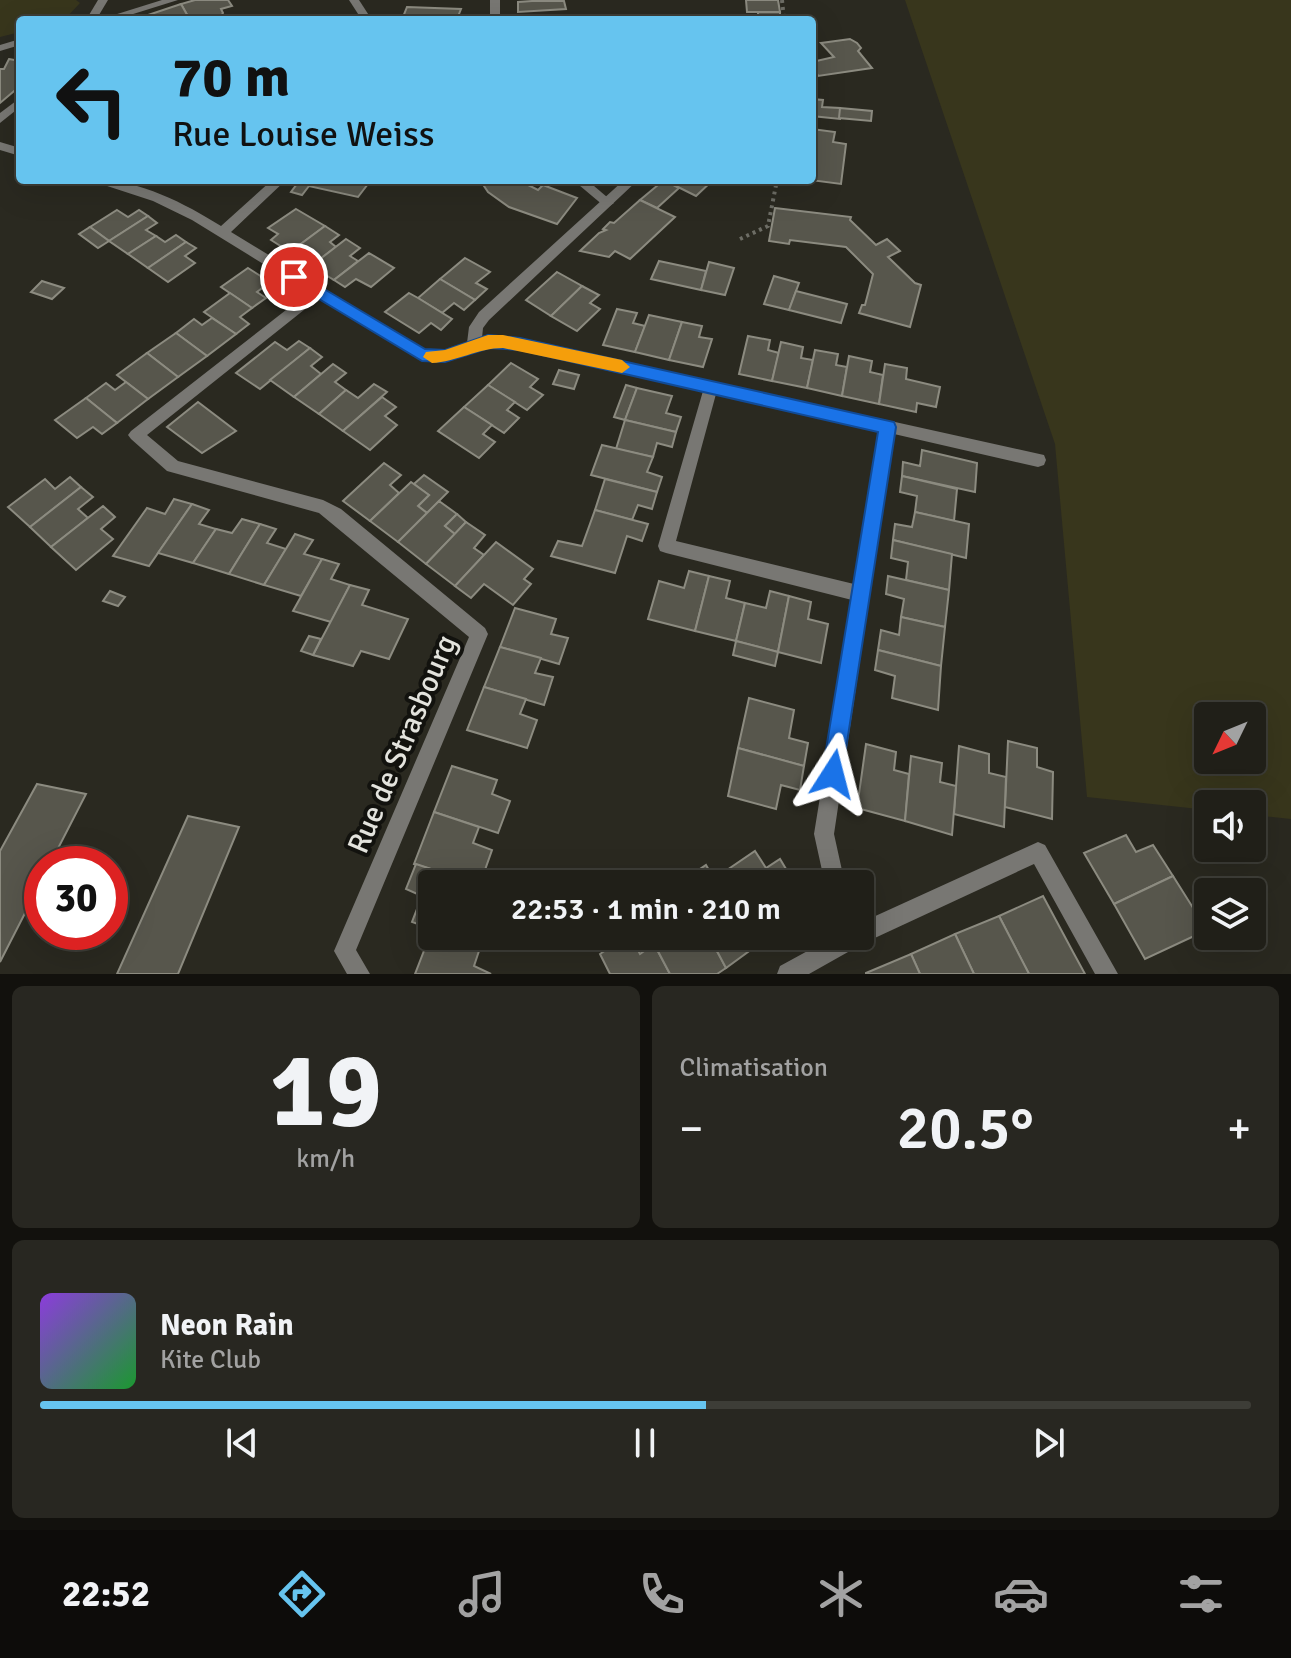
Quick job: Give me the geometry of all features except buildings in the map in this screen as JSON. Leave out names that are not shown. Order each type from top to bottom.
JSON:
[{"type":"street","points":[[117,16],[173,0]]},
{"type":"street","points":[[0,119],[16,105]]},
{"type":"street","points":[[114,184],[171,204],[222,232],[422,355],[445,356],[488,342],[520,344],[1038,460]]},
{"type":"street","points":[[222,232],[277,184]]},
{"type":"street","points":[[584,184],[608,203]]},
{"type":"street","points":[[474,345],[476,327],[484,316],[628,184]]},
{"type":"street","name":"Rue de Strasbourg","points":[[318,292],[136,435],[173,466],[323,507],[479,634],[345,951],[359,974]]},
{"type":"street","points":[[711,387],[666,546],[861,594]]},
{"type":"street","points":[[832,870],[824,834],[887,427]]},
{"type":"street","points":[[874,926],[1038,852],[1107,974]]},
{"type":"street","points":[[788,974],[828,950]]},
{"type":"path","points":[[740,239],[768,226],[777,184]]},
{"type":"shaded area","points":[[0,0],[76,0],[80,3],[68,16],[16,16],[16,33],[0,37]]},
{"type":"shaded area","points":[[905,0],[1291,0],[1291,819],[1266,816],[1266,790],[1194,790],[1194,808],[1087,797],[1055,444]]},
{"type":"slow traffic","points":[[432,357],[445,356],[474,345],[503,341],[622,367]]},
{"type":"route","points":[[294,277],[422,355],[445,356],[474,345],[503,341],[887,427],[833,774]]}]
